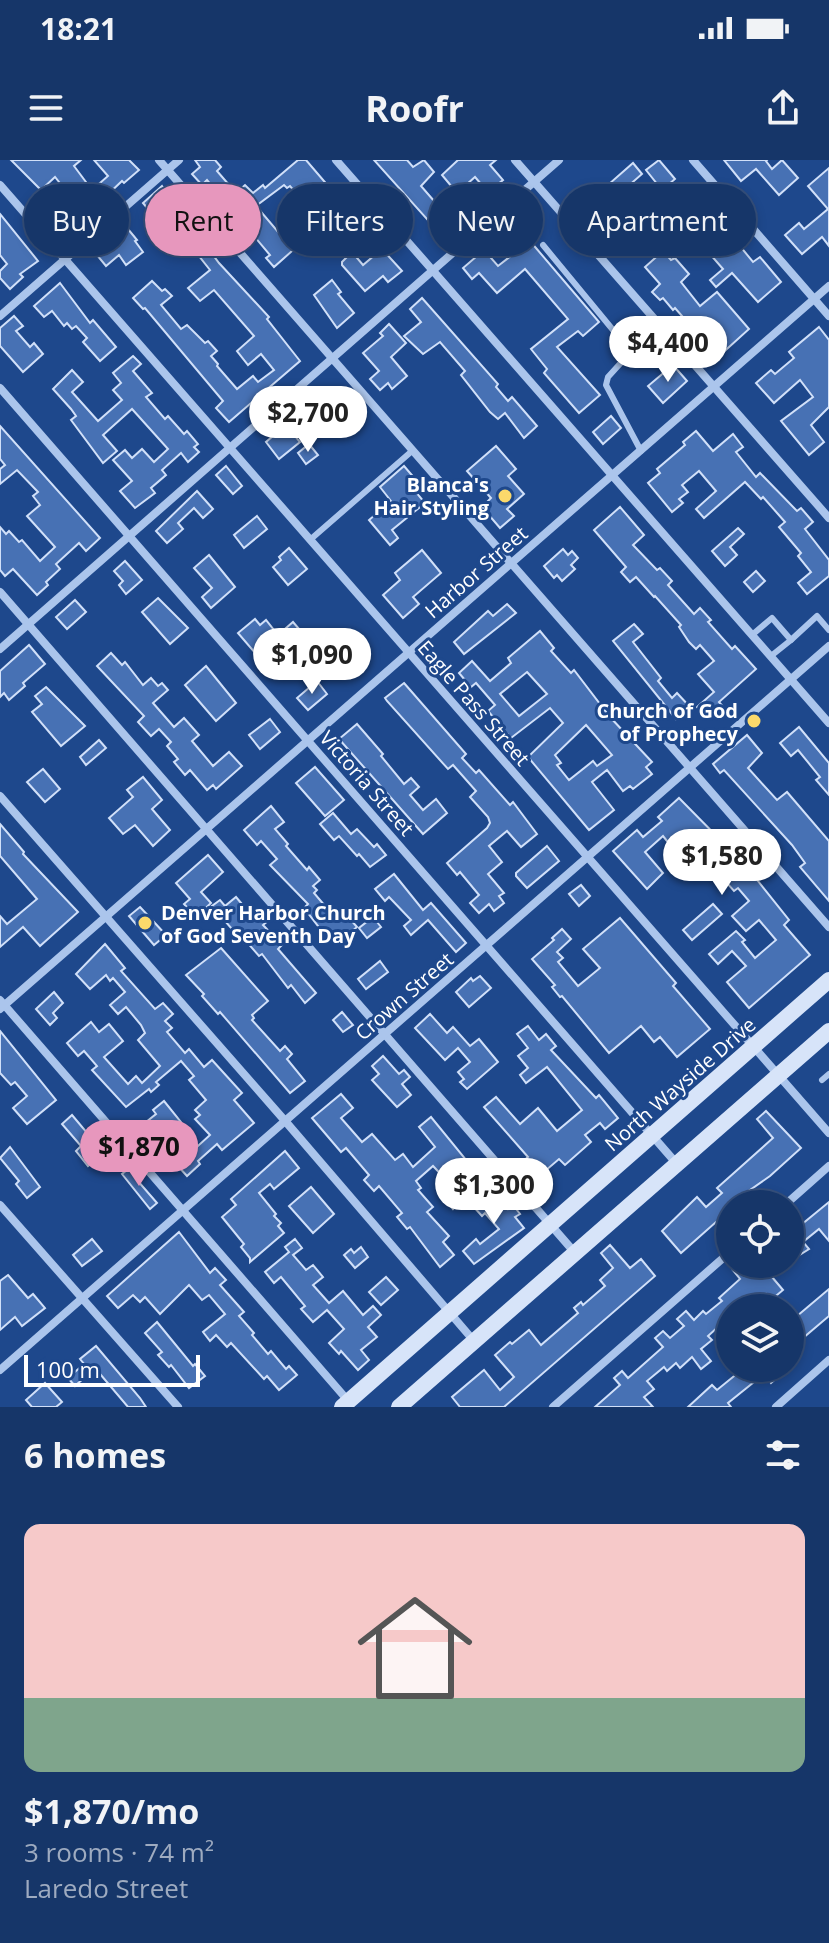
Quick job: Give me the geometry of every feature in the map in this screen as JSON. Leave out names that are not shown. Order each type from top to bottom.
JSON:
[{"type":"main road","name":"North Wayside Drive","points":[[348,1405],[449,1312],[829,980]]},
{"type":"main road","points":[[399,1407],[828,1034]]},
{"type":"street","points":[[159,160],[829,927]]},
{"type":"street","points":[[0,316],[179,160]]},
{"type":"street","points":[[336,160],[829,723]]},
{"type":"street","points":[[515,160],[829,518]]},
{"type":"street","points":[[0,649],[559,160]]},
{"type":"street","points":[[693,160],[829,316]]},
{"type":"street","name":"Eagle Pass Street","points":[[0,185],[829,1133]]},
{"type":"street","name":"Harbor Street","points":[[1,1004],[309,741],[829,286]]},
{"type":"street","name":"Victoria Street","points":[[0,388],[678,1164]]},
{"type":"street","points":[[0,592],[576,1254]]},
{"type":"street","name":"Crown Street","points":[[0,1370],[829,646]]},
{"type":"street","points":[[0,796],[474,1342]]},
{"type":"street","points":[[1,1004],[183,1209],[348,1405]]},
{"type":"street","points":[[802,1190],[829,1166]]},
{"type":"street","points":[[0,1205],[178,1407]]},
{"type":"street","points":[[553,1407],[716,1264]]},
{"type":"street","points":[[776,1407],[829,1360]]},
{"type":"lane","points":[[543,245],[627,347],[628,355],[608,377],[606,385],[641,451]]},
{"type":"lane","points":[[311,539],[412,451]]},
{"type":"lane","points":[[771,656],[817,616],[829,630]]},
{"type":"lane","points":[[752,635],[772,618],[791,640]]},
{"type":"lane","points":[[822,1080],[829,1074]]},
{"type":"building","points":[[11,160],[81,160],[74,166],[88,184],[61,184],[55,177],[47,184],[35,184]]},
{"type":"building","points":[[94,160],[129,160],[139,170],[124,183],[119,184],[99,184],[108,176]]},
{"type":"building","points":[[195,160],[215,160],[221,167],[217,171],[228,184],[210,184],[207,180],[201,184],[192,174],[200,167]]},
{"type":"building","points":[[298,160],[306,160],[327,184],[277,184],[277,190],[261,202],[261,187],[265,188]]},
{"type":"building","points":[[374,160],[407,160],[413,167],[424,160],[434,172],[421,186],[429,195],[429,221],[413,204],[413,184],[396,184]]},
{"type":"building","points":[[458,160],[496,160],[490,165],[503,180],[498,184],[481,184],[475,177],[467,184],[450,184],[442,175]]},
{"type":"building","points":[[659,160],[675,179],[669,184],[657,184],[646,170]]},
{"type":"building","points":[[724,160],[767,160],[772,169],[782,160],[798,178],[779,195],[756,169],[741,181]]},
{"type":"building","points":[[633,163],[642,174],[631,184],[609,184]]},
{"type":"building","points":[[829,168],[829,246],[822,237],[802,254],[785,235],[799,223],[804,229],[828,209],[808,186]]},
{"type":"building","points":[[261,212],[277,231],[277,256],[286,256],[274,267],[266,258],[270,255],[261,244]]},
{"type":"building","points":[[0,214],[24,244],[24,256],[34,256],[38,261],[20,274],[23,277],[10,289],[0,278],[0,271],[7,264],[0,255]]},
{"type":"building","points":[[129,230],[143,252],[126,265],[120,256],[129,256]]},
{"type":"building","points":[[98,256],[118,256],[106,266]]},
{"type":"building","points":[[199,256],[214,256],[269,317],[267,319],[300,361],[229,422],[216,408],[223,401],[145,308],[133,298],[152,281],[162,291],[165,289],[172,296],[161,305],[181,329],[187,325],[205,343],[208,341],[217,351],[211,356],[217,366],[237,389],[253,376],[258,382],[274,370],[261,354],[248,365],[237,351],[254,336],[214,290],[200,301],[188,288],[210,270]]},
{"type":"building","points":[[348,256],[355,256],[363,265],[374,256],[388,256],[402,271],[388,282],[383,276],[365,291],[342,262]]},
{"type":"building","points":[[477,256],[489,256],[498,266],[511,256],[543,256],[599,322],[583,336],[578,331],[557,347],[600,395],[579,413],[544,373],[547,369],[531,349],[568,319],[525,269],[497,293],[479,273],[472,279],[463,268]]},
{"type":"building","points":[[657,256],[667,256],[671,260],[675,258],[689,274],[681,282],[700,306],[717,292],[749,329],[718,357],[675,308],[673,310],[663,298],[660,300],[652,292],[660,284],[645,267]]},
{"type":"building","points":[[712,256],[748,256],[753,262],[760,257],[781,282],[758,302],[732,273],[716,287],[710,280],[723,269]]},
{"type":"building","points":[[332,280],[341,292],[338,294],[354,313],[337,328],[314,295]]},
{"type":"building","points":[[60,283],[90,323],[93,320],[116,347],[100,361],[83,342],[87,338],[76,326],[72,329],[67,323],[64,326],[52,311],[44,317],[34,306]]},
{"type":"building","points":[[422,298],[498,384],[496,387],[508,401],[512,397],[537,426],[524,438],[505,413],[498,419],[490,412],[461,375],[465,371],[440,342],[423,354],[404,336],[421,322],[410,309]]},
{"type":"building","points":[[14,316],[23,326],[16,331],[30,347],[34,343],[43,354],[23,372],[0,346],[0,328]]},
{"type":"building","points":[[389,324],[406,343],[391,357],[407,376],[392,389],[388,383],[380,390],[370,379],[379,371],[363,353],[383,336],[380,333]]},
{"type":"building","points":[[819,327],[829,340],[829,407],[811,425],[824,442],[809,455],[781,421],[813,397],[800,380],[774,403],[756,383],[771,370],[775,374],[794,358],[789,352]]},
{"type":"building","points":[[133,356],[141,364],[133,371],[152,393],[146,397],[165,419],[168,416],[184,434],[187,431],[198,444],[194,447],[199,452],[188,462],[181,453],[162,470],[166,475],[151,488],[155,493],[135,508],[120,491],[132,481],[113,460],[125,450],[132,458],[142,449],[154,462],[168,449],[132,409],[103,435],[117,451],[103,463],[71,420],[76,416],[53,389],[72,370],[83,382],[72,392],[98,421],[122,400],[113,390],[121,383],[113,373]]},
{"type":"building","points":[[673,365],[687,381],[663,403],[648,386]]},
{"type":"building","points":[[320,392],[330,405],[313,418],[303,405]]},
{"type":"building","points":[[611,416],[621,428],[603,444],[593,432]]},
{"type":"building","points":[[286,425],[300,442],[279,459],[266,442]]},
{"type":"building","points":[[0,426],[100,538],[86,551],[79,543],[56,564],[60,569],[37,595],[13,569],[5,576],[0,570],[0,527],[6,534],[9,531],[19,542],[22,540],[40,561],[55,547],[27,516],[40,505],[33,496],[38,492],[17,470],[0,484],[0,469],[5,465],[0,459]]},
{"type":"building","points":[[696,431],[713,451],[733,434],[743,447],[736,452],[756,477],[760,473],[797,511],[801,508],[813,522],[805,529],[829,560],[829,576],[807,594],[798,583],[811,572],[798,556],[801,553],[779,527],[785,522],[745,482],[704,518],[696,509],[716,491],[699,471],[682,485],[688,492],[679,499],[683,503],[672,512],[648,483],[660,473],[657,469]]},
{"type":"building","points":[[309,444],[318,455],[306,464],[298,453]]},
{"type":"building","points":[[496,446],[516,469],[508,476],[524,494],[507,509],[514,516],[500,528],[482,507],[491,498],[467,471]]},
{"type":"building","points":[[226,466],[242,486],[233,494],[216,475]]},
{"type":"building","points":[[404,466],[416,480],[410,485],[425,503],[392,530],[398,538],[390,545],[369,520],[391,501],[380,487]]},
{"type":"building","points":[[197,491],[213,509],[203,518],[194,508],[178,523],[183,529],[167,543],[156,531]]},
{"type":"building","points":[[620,507],[644,535],[633,545],[672,581],[668,585],[694,614],[700,608],[732,649],[735,646],[756,669],[719,702],[726,710],[717,717],[712,711],[706,717],[697,707],[714,692],[698,674],[714,661],[700,645],[696,649],[689,642],[679,627],[681,625],[636,577],[630,582],[621,572],[626,567],[594,530]]},
{"type":"building","points":[[257,516],[267,529],[244,548],[234,535]]},
{"type":"building","points":[[738,528],[744,534],[730,547],[737,555],[725,566],[712,551]]},
{"type":"building","points":[[289,548],[307,569],[288,585],[273,567]]},
{"type":"building","points":[[563,549],[568,555],[572,551],[578,558],[571,565],[575,569],[562,581],[557,575],[554,578],[544,566]]},
{"type":"building","points":[[422,550],[441,573],[413,597],[419,604],[403,618],[383,595],[400,580],[395,573]]},
{"type":"building","points":[[209,555],[235,587],[211,608],[202,597],[212,588],[194,568]]},
{"type":"building","points":[[125,561],[142,580],[126,594],[119,585],[123,581],[114,571]]},
{"type":"building","points":[[756,571],[765,581],[753,592],[744,582]]},
{"type":"building","points":[[158,598],[188,628],[170,644],[142,612]]},
{"type":"building","points":[[75,600],[86,612],[67,629],[56,617]]},
{"type":"building","points":[[507,604],[516,613],[464,654],[454,642],[488,611],[493,616]]},
{"type":"building","points":[[255,619],[260,625],[266,620],[278,635],[293,622],[329,664],[316,675],[299,656],[275,676],[238,633]]},
{"type":"building","points":[[634,624],[643,634],[633,642],[661,678],[658,681],[672,698],[677,693],[690,707],[676,719],[613,641]]},
{"type":"building","points":[[540,631],[554,648],[551,651],[571,673],[574,670],[610,717],[652,762],[646,767],[652,774],[633,789],[630,786],[623,791],[607,770],[592,782],[614,810],[589,830],[528,757],[563,723],[550,708],[511,738],[488,711],[495,705],[476,683],[471,687],[459,673],[472,661],[490,681],[511,663],[508,658]],"holes":[[[527,672],[547,694],[519,716],[500,694]],[[586,725],[612,755],[597,766],[593,761],[569,780],[557,765],[561,763],[555,755]]]},
{"type":"building","points":[[29,645],[45,664],[9,700],[4,693],[0,697],[0,671]]},
{"type":"building","points":[[111,653],[122,665],[125,662],[143,685],[151,678],[158,686],[162,683],[168,690],[153,703],[174,727],[184,718],[199,735],[192,741],[213,766],[229,752],[242,766],[216,789],[213,785],[207,790],[190,770],[185,775],[174,762],[178,759],[167,746],[171,742],[159,729],[151,736],[138,722],[144,716],[97,666]]},
{"type":"building","points":[[206,666],[236,703],[216,721],[185,685]]},
{"type":"building","points":[[317,681],[327,694],[308,710],[297,698]]},
{"type":"building","points":[[404,683],[466,754],[462,758],[476,773],[479,770],[510,805],[513,802],[537,834],[521,847],[507,831],[489,846],[502,862],[488,874],[504,893],[499,896],[504,903],[494,911],[489,904],[479,913],[470,903],[479,895],[460,872],[457,875],[447,863],[487,828],[490,823],[488,817],[470,797],[476,791],[453,765],[448,769],[385,698]]},
{"type":"building","points":[[46,687],[85,726],[61,746],[32,712],[42,704],[35,696]]},
{"type":"building","points":[[270,719],[280,732],[260,749],[249,735]]},
{"type":"building","points":[[357,724],[404,784],[411,778],[419,787],[410,795],[423,810],[436,799],[447,813],[423,834],[339,739]]},
{"type":"building","points":[[799,727],[829,763],[829,795],[816,780],[820,777],[798,750],[791,756],[780,743]]},
{"type":"building","points":[[747,735],[762,753],[748,768],[777,800],[787,792],[829,841],[829,901],[800,867],[805,863],[792,845],[724,770],[720,773],[713,764]]},
{"type":"building","points":[[99,740],[106,748],[86,765],[80,757]]},
{"type":"building","points":[[315,767],[344,800],[325,816],[296,783]]},
{"type":"building","points":[[43,769],[60,789],[45,802],[27,782]]},
{"type":"building","points":[[143,777],[162,800],[152,809],[170,830],[153,846],[135,825],[123,834],[109,818],[133,797],[127,790]]},
{"type":"building","points":[[679,798],[746,866],[789,920],[784,925],[810,955],[749,1008],[727,982],[746,966],[732,951],[718,964],[709,954],[736,931],[755,958],[776,940],[759,920],[746,931],[732,916],[749,901],[738,888],[734,891],[711,865],[696,877],[663,836],[645,852],[663,873],[647,889],[613,851],[637,830],[643,837],[662,821],[658,817]]},
{"type":"building","points":[[271,806],[284,822],[275,829],[288,844],[286,846],[320,880],[313,886],[317,890],[314,893],[336,919],[344,912],[357,927],[338,943],[333,937],[329,940],[304,908],[308,904],[270,865],[277,859],[261,841],[257,845],[244,830]]},
{"type":"building","points":[[333,813],[351,834],[357,829],[386,855],[370,867],[339,836],[334,840],[320,824]]},
{"type":"building","points":[[0,824],[23,854],[78,912],[40,946],[23,927],[0,947],[0,916],[7,924],[37,899],[0,856]]},
{"type":"building","points":[[547,846],[559,861],[527,888],[516,873]]},
{"type":"building","points":[[208,855],[223,872],[201,892],[211,903],[196,917],[184,904],[190,899],[176,883]]},
{"type":"building","points":[[394,874],[423,910],[431,903],[466,943],[456,952],[428,920],[411,935],[404,926],[411,920],[389,897],[385,901],[375,889]]},
{"type":"building","points":[[581,885],[590,896],[579,906],[569,894]]},
{"type":"building","points":[[236,897],[252,916],[260,909],[269,920],[263,925],[282,945],[278,949],[316,993],[305,1003],[291,985],[288,988],[262,954],[259,956],[246,941],[244,943],[212,906],[220,900],[225,906]]},
{"type":"building","points":[[713,904],[722,914],[692,940],[683,930]]},
{"type":"building","points":[[140,907],[166,935],[154,945],[129,916]]},
{"type":"building","points":[[373,917],[381,927],[367,938],[359,928]]},
{"type":"building","points":[[620,918],[676,983],[673,986],[710,1029],[677,1057],[660,1037],[654,1042],[641,1026],[609,1053],[560,997],[552,987],[555,985],[532,959],[562,929],[571,939],[557,952],[563,958],[558,962],[578,986],[600,968],[583,949]]},
{"type":"building","points":[[105,944],[125,968],[121,971],[155,1009],[163,1003],[173,1014],[165,1021],[172,1028],[167,1032],[185,1053],[189,1049],[204,1067],[212,1060],[242,1093],[234,1100],[254,1123],[222,1150],[217,1144],[187,1176],[177,1165],[210,1135],[195,1119],[200,1115],[195,1110],[206,1100],[189,1080],[194,1076],[181,1061],[156,1082],[159,1085],[151,1092],[149,1089],[126,1107],[92,1070],[97,1066],[84,1051],[78,1056],[67,1043],[91,1022],[99,1032],[109,1024],[123,1041],[104,1057],[128,1084],[136,1076],[142,1083],[160,1066],[138,1040],[145,1033],[141,1025],[126,1007],[118,1014],[110,1005],[125,992],[113,978],[110,981],[106,975],[90,989],[76,974]]},
{"type":"building","points":[[221,948],[268,1001],[252,1015],[252,1020],[280,1051],[285,1046],[292,1054],[287,1059],[305,1081],[290,1093],[186,975]]},
{"type":"building","points":[[380,961],[388,972],[366,989],[358,979]]},
{"type":"building","points":[[480,976],[491,988],[469,1007],[456,992],[471,978],[473,981]]},
{"type":"building","points":[[54,992],[63,1003],[53,1013],[57,1018],[50,1025],[36,1009]]},
{"type":"building","points":[[342,1012],[353,1025],[343,1032],[333,1020]]},
{"type":"building","points":[[430,1014],[447,1033],[453,1027],[470,1046],[479,1039],[498,1062],[467,1089],[460,1082],[464,1079],[458,1072],[470,1062],[458,1048],[445,1060],[415,1028]]},
{"type":"building","points":[[528,1026],[539,1040],[546,1034],[556,1046],[551,1050],[596,1098],[599,1095],[618,1118],[605,1129],[600,1123],[585,1135],[591,1142],[565,1165],[559,1159],[545,1171],[551,1178],[541,1186],[521,1163],[528,1157],[484,1107],[496,1097],[520,1124],[538,1108],[557,1131],[582,1110],[547,1067],[526,1083],[520,1075],[528,1068],[518,1056],[528,1048],[517,1034]]},
{"type":"building","points":[[0,1031],[56,1100],[27,1124],[13,1108],[27,1096],[15,1082],[11,1085],[0,1073]]},
{"type":"building","points":[[383,1056],[399,1074],[404,1070],[410,1077],[402,1084],[411,1095],[397,1107],[372,1080],[379,1074],[372,1066]]},
{"type":"building","points":[[341,1094],[353,1108],[341,1118],[362,1142],[372,1134],[395,1160],[403,1154],[413,1167],[435,1147],[419,1127],[431,1117],[476,1172],[456,1189],[465,1199],[453,1209],[442,1196],[453,1187],[433,1166],[416,1181],[421,1188],[418,1190],[433,1207],[427,1212],[449,1236],[443,1242],[454,1255],[440,1267],[410,1227],[407,1229],[397,1217],[402,1213],[379,1186],[374,1191],[364,1180],[369,1175],[346,1148],[341,1152],[312,1118]]},
{"type":"building","points":[[164,1101],[181,1122],[175,1127],[182,1135],[163,1151],[161,1148],[153,1154],[144,1143],[149,1138],[140,1127],[156,1114],[153,1110]]},
{"type":"building","points":[[766,1111],[801,1148],[750,1190],[719,1190],[717,1188],[773,1138],[757,1119]]},
{"type":"building","points":[[72,1115],[104,1153],[88,1166],[76,1151],[81,1146],[62,1124]]},
{"type":"building","points":[[10,1147],[40,1187],[27,1198],[16,1184],[19,1181],[0,1158]]},
{"type":"building","points":[[285,1151],[299,1168],[274,1189],[270,1184],[259,1193],[276,1214],[274,1216],[281,1223],[278,1226],[284,1233],[250,1262],[241,1247],[244,1244],[222,1217],[236,1205],[231,1199]]},
{"type":"building","points":[[131,1167],[139,1178],[137,1180],[157,1203],[150,1209],[122,1174]]},
{"type":"building","points":[[311,1187],[334,1214],[313,1233],[289,1206]]},
{"type":"building","points":[[491,1189],[508,1209],[513,1205],[520,1214],[515,1217],[524,1228],[474,1264],[463,1251],[476,1239],[480,1244],[499,1229],[485,1213],[482,1216],[472,1205]]},
{"type":"building","points":[[697,1197],[706,1207],[716,1198],[716,1222],[681,1253],[662,1231]]},
{"type":"building","points":[[829,1202],[829,1241],[819,1229],[804,1241],[804,1223]]},
{"type":"building","points":[[179,1232],[210,1273],[215,1268],[226,1280],[220,1285],[244,1312],[239,1316],[254,1333],[252,1335],[268,1354],[271,1351],[286,1369],[289,1366],[297,1375],[279,1390],[267,1376],[264,1379],[231,1343],[227,1347],[216,1335],[210,1341],[203,1332],[225,1314],[209,1295],[202,1300],[189,1285],[160,1314],[145,1297],[140,1302],[133,1295],[118,1308],[107,1296]]},
{"type":"building","points":[[92,1239],[102,1251],[82,1266],[73,1255]]},
{"type":"building","points":[[295,1239],[302,1248],[293,1255],[306,1270],[313,1265],[323,1277],[313,1285],[329,1303],[343,1291],[363,1315],[373,1306],[381,1315],[368,1327],[377,1337],[361,1350],[369,1360],[358,1370],[329,1343],[344,1329],[327,1310],[313,1322],[301,1309],[305,1306],[281,1277],[274,1283],[265,1272],[289,1252],[285,1247]]},
{"type":"building","points":[[610,1245],[630,1268],[641,1259],[655,1276],[504,1407],[460,1407],[452,1397],[484,1370],[500,1390],[514,1377],[495,1355],[510,1342],[512,1344],[529,1330],[541,1345],[578,1313],[574,1308],[581,1302],[583,1305],[605,1286],[600,1280],[613,1268],[601,1253]]},
{"type":"building","points":[[361,1247],[368,1257],[355,1268],[344,1255],[351,1249],[354,1253]]},
{"type":"building","points":[[8,1275],[28,1298],[33,1294],[45,1308],[22,1326],[15,1317],[0,1330],[0,1281]]},
{"type":"building","points":[[386,1277],[398,1290],[381,1305],[369,1292]]},
{"type":"building","points":[[773,1278],[783,1290],[778,1294],[723,1294],[740,1279]]},
{"type":"building","points":[[829,1289],[829,1316],[804,1337],[804,1310]]},
{"type":"building","points":[[716,1306],[716,1329],[708,1336],[712,1340],[701,1349],[711,1361],[701,1369],[692,1357],[680,1368],[676,1363],[667,1371],[664,1367],[647,1381],[654,1389],[644,1397],[653,1407],[595,1407],[620,1385],[614,1378],[622,1371],[628,1378],[663,1347],[655,1338],[663,1331],[670,1338],[684,1326],[677,1319],[686,1311],[694,1320],[703,1311],[706,1314]]},
{"type":"building","points":[[157,1322],[205,1376],[189,1388],[171,1365],[169,1367],[158,1355],[162,1352],[145,1333]]},
{"type":"building","points":[[96,1346],[146,1407],[128,1407],[95,1368],[75,1386],[68,1378],[84,1364],[80,1359]]},
{"type":"building","points":[[727,1382],[754,1382],[728,1403],[731,1407],[688,1407],[712,1385],[717,1390]]},
{"type":"building","points":[[45,1383],[62,1402],[56,1407],[32,1407],[26,1400]]},
{"type":"place","name":"Blanca's Hair Styling","points":[[505,496]]},
{"type":"place","name":"Church of God of Prophecy","points":[[754,721]]},
{"type":"place","name":"Denver Harbor Church of God Seventh Day","points":[[145,923]]}]
